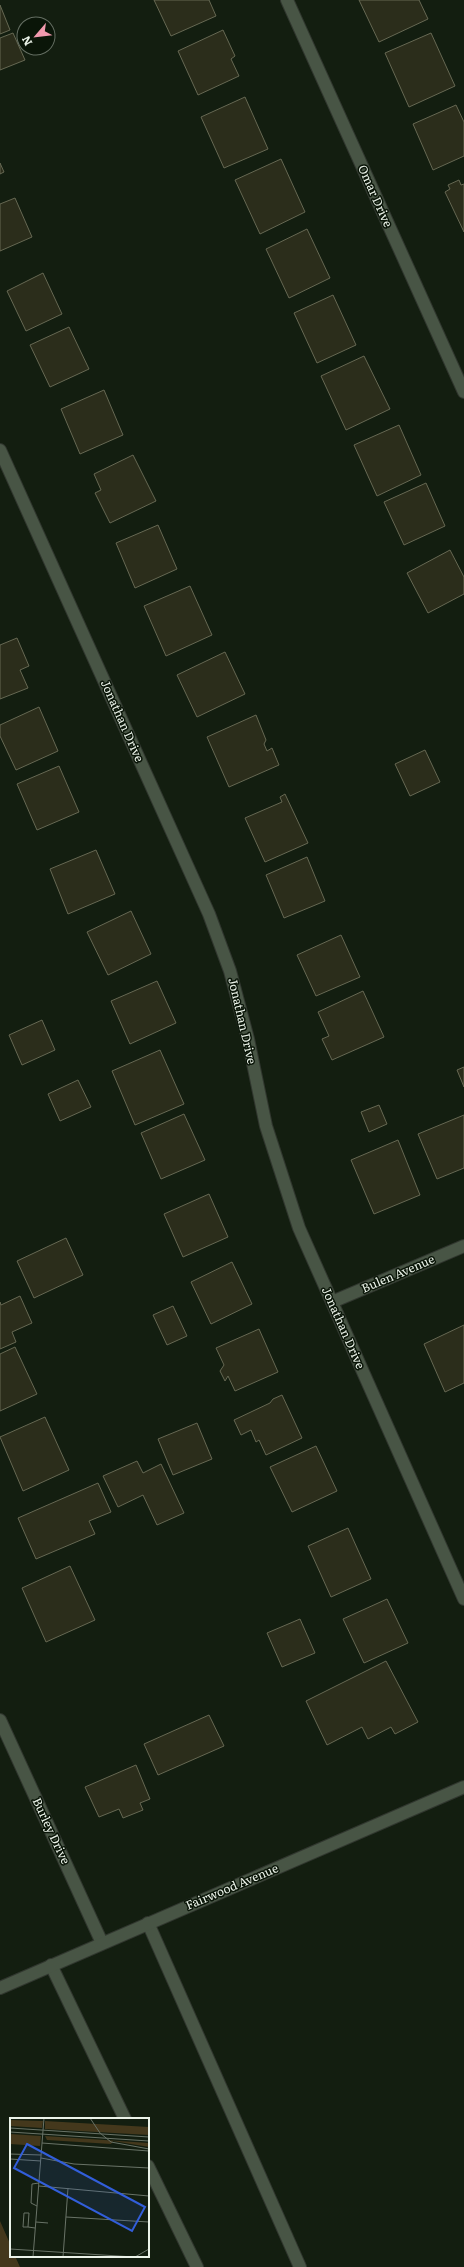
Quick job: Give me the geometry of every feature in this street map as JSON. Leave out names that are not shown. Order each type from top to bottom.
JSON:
[{"type":"street","name":"Omar Drive","points":[[287,0],[464,392]]},
{"type":"street","name":"Jonathan Drive","points":[[0,450],[209,914],[230,971],[248,1039],[266,1126],[299,1228],[464,1599]]},
{"type":"street","name":"Bulen Avenue","points":[[332,1302],[464,1246]]},
{"type":"street","name":"Burley Drive","points":[[0,1720],[102,1943]]},
{"type":"street","name":"Fairwood Avenue","points":[[0,1988],[464,1787]]},
{"type":"street","points":[[148,1923],[300,2267]]},
{"type":"street","points":[[51,1965],[125,2118]]},
{"type":"street","points":[[149,2168],[197,2267]]},
{"type":"shaded area","points":[[0,2221],[10,2244],[10,2257],[15,2257],[20,2267],[0,2267]]},
{"type":"building","points":[[154,0],[209,0],[216,16],[171,36]]},
{"type":"building","points":[[359,0],[419,0],[428,19],[379,42]]},
{"type":"building","points":[[0,5],[10,30],[0,34]]},
{"type":"building","points":[[223,30],[235,56],[231,59],[239,76],[198,95],[178,51]]},
{"type":"building","points":[[13,33],[16,40],[16,56],[23,56],[25,60],[0,70],[0,38]]},
{"type":"building","points":[[431,33],[455,86],[409,107],[385,53]]},
{"type":"building","points":[[245,97],[268,149],[224,168],[201,117]]},
{"type":"building","points":[[456,105],[464,122],[464,156],[433,170],[413,124]]},
{"type":"building","points":[[281,159],[305,212],[260,234],[235,180]]},
{"type":"building","points":[[0,163],[4,172],[0,174]]},
{"type":"building","points":[[459,180],[461,185],[464,184],[464,232],[445,192],[450,189],[448,185]]},
{"type":"building","points":[[15,198],[32,237],[0,251],[0,204]]},
{"type":"building","points":[[307,229],[330,278],[289,298],[266,249]]},
{"type":"building","points":[[43,273],[62,314],[26,331],[7,291]]},
{"type":"building","points":[[333,295],[356,345],[317,363],[294,313]]},
{"type":"building","points":[[69,327],[89,369],[50,387],[30,345]]},
{"type":"building","points":[[364,356],[390,409],[346,430],[321,376]]},
{"type":"building","points":[[104,390],[123,435],[80,454],[61,409]]},
{"type":"building","points":[[399,425],[421,475],[377,496],[354,445]]},
{"type":"building","points":[[133,455],[156,501],[110,523],[95,493],[101,490],[94,474]]},
{"type":"building","points":[[426,483],[445,526],[404,545],[384,502]]},
{"type":"building","points":[[158,525],[177,569],[135,588],[116,543]]},
{"type":"building","points":[[450,550],[464,577],[464,594],[428,613],[407,573]]},
{"type":"building","points":[[190,586],[212,635],[166,656],[144,606]]},
{"type":"building","points":[[17,638],[29,666],[20,670],[28,688],[0,699],[0,645]]},
{"type":"building","points":[[225,652],[245,694],[197,717],[177,675]]},
{"type":"building","points":[[39,707],[58,751],[16,770],[0,736],[0,725]]},
{"type":"building","points":[[256,715],[266,740],[264,744],[267,751],[272,748],[279,765],[229,787],[207,737]]},
{"type":"building","points":[[425,750],[440,782],[410,796],[395,764]]},
{"type":"building","points":[[59,766],[79,812],[37,830],[17,784]]},
{"type":"building","points":[[285,794],[308,843],[265,862],[245,818],[282,802],[280,797]]},
{"type":"building","points":[[96,850],[115,894],[68,914],[50,869]]},
{"type":"building","points":[[307,857],[325,901],[284,918],[266,875]]},
{"type":"building","points":[[131,911],[151,954],[108,975],[87,932]]},
{"type":"building","points":[[341,935],[360,977],[316,996],[297,955]]},
{"type":"building","points":[[157,981],[176,1023],[130,1044],[111,1001]]},
{"type":"building","points":[[363,991],[384,1037],[332,1060],[322,1039],[329,1036],[318,1012]]},
{"type":"building","points":[[42,1020],[55,1050],[22,1065],[9,1035]]},
{"type":"building","points":[[160,1050],[184,1104],[135,1125],[112,1071]]},
{"type":"building","points":[[464,1067],[464,1087],[457,1070]]},
{"type":"building","points":[[78,1080],[91,1107],[60,1121],[48,1094]]},
{"type":"building","points":[[379,1105],[387,1124],[369,1132],[361,1112]]},
{"type":"building","points":[[184,1114],[205,1160],[161,1179],[141,1133]]},
{"type":"building","points":[[464,1115],[464,1168],[437,1179],[418,1134]]},
{"type":"building","points":[[398,1140],[420,1195],[374,1214],[351,1160]]},
{"type":"building","points":[[209,1194],[228,1237],[183,1257],[164,1214]]},
{"type":"building","points":[[66,1238],[83,1275],[34,1298],[17,1261]]},
{"type":"building","points":[[232,1262],[252,1304],[211,1324],[191,1282]]},
{"type":"building","points":[[20,1296],[32,1323],[12,1332],[16,1342],[0,1349],[0,1302],[1,1305]]},
{"type":"building","points":[[173,1306],[187,1336],[167,1345],[153,1315]]},
{"type":"building","points":[[464,1325],[464,1383],[445,1392],[424,1344]]},
{"type":"building","points":[[259,1329],[278,1372],[235,1391],[228,1376],[225,1381],[220,1371],[224,1365],[216,1348]]},
{"type":"building","points":[[15,1347],[37,1394],[0,1411],[0,1354]]},
{"type":"building","points":[[282,1395],[302,1438],[266,1455],[259,1440],[256,1442],[251,1430],[241,1435],[234,1420],[270,1403],[273,1399]]},
{"type":"building","points":[[45,1417],[69,1470],[23,1491],[0,1437]]},
{"type":"building","points":[[197,1423],[212,1459],[173,1475],[158,1439]]},
{"type":"building","points":[[316,1446],[337,1491],[292,1512],[270,1467]]},
{"type":"building","points":[[137,1461],[143,1473],[161,1464],[184,1513],[157,1525],[143,1495],[118,1507],[103,1476]]},
{"type":"building","points":[[98,1483],[111,1512],[89,1521],[95,1534],[36,1559],[18,1518]]},
{"type":"building","points":[[348,1528],[371,1579],[331,1597],[308,1546]]},
{"type":"building","points":[[70,1566],[95,1620],[46,1642],[22,1588]]},
{"type":"building","points":[[387,1599],[408,1643],[364,1663],[343,1619]]},
{"type":"building","points":[[300,1619],[315,1653],[282,1667],[267,1633]]},
{"type":"building","points":[[386,1661],[418,1722],[395,1734],[391,1727],[368,1739],[362,1727],[327,1745],[306,1701]]},
{"type":"building","points":[[209,1715],[224,1746],[158,1775],[144,1744]]},
{"type":"building","points":[[136,1765],[150,1799],[140,1803],[143,1810],[123,1818],[119,1809],[99,1817],[85,1787]]}]
